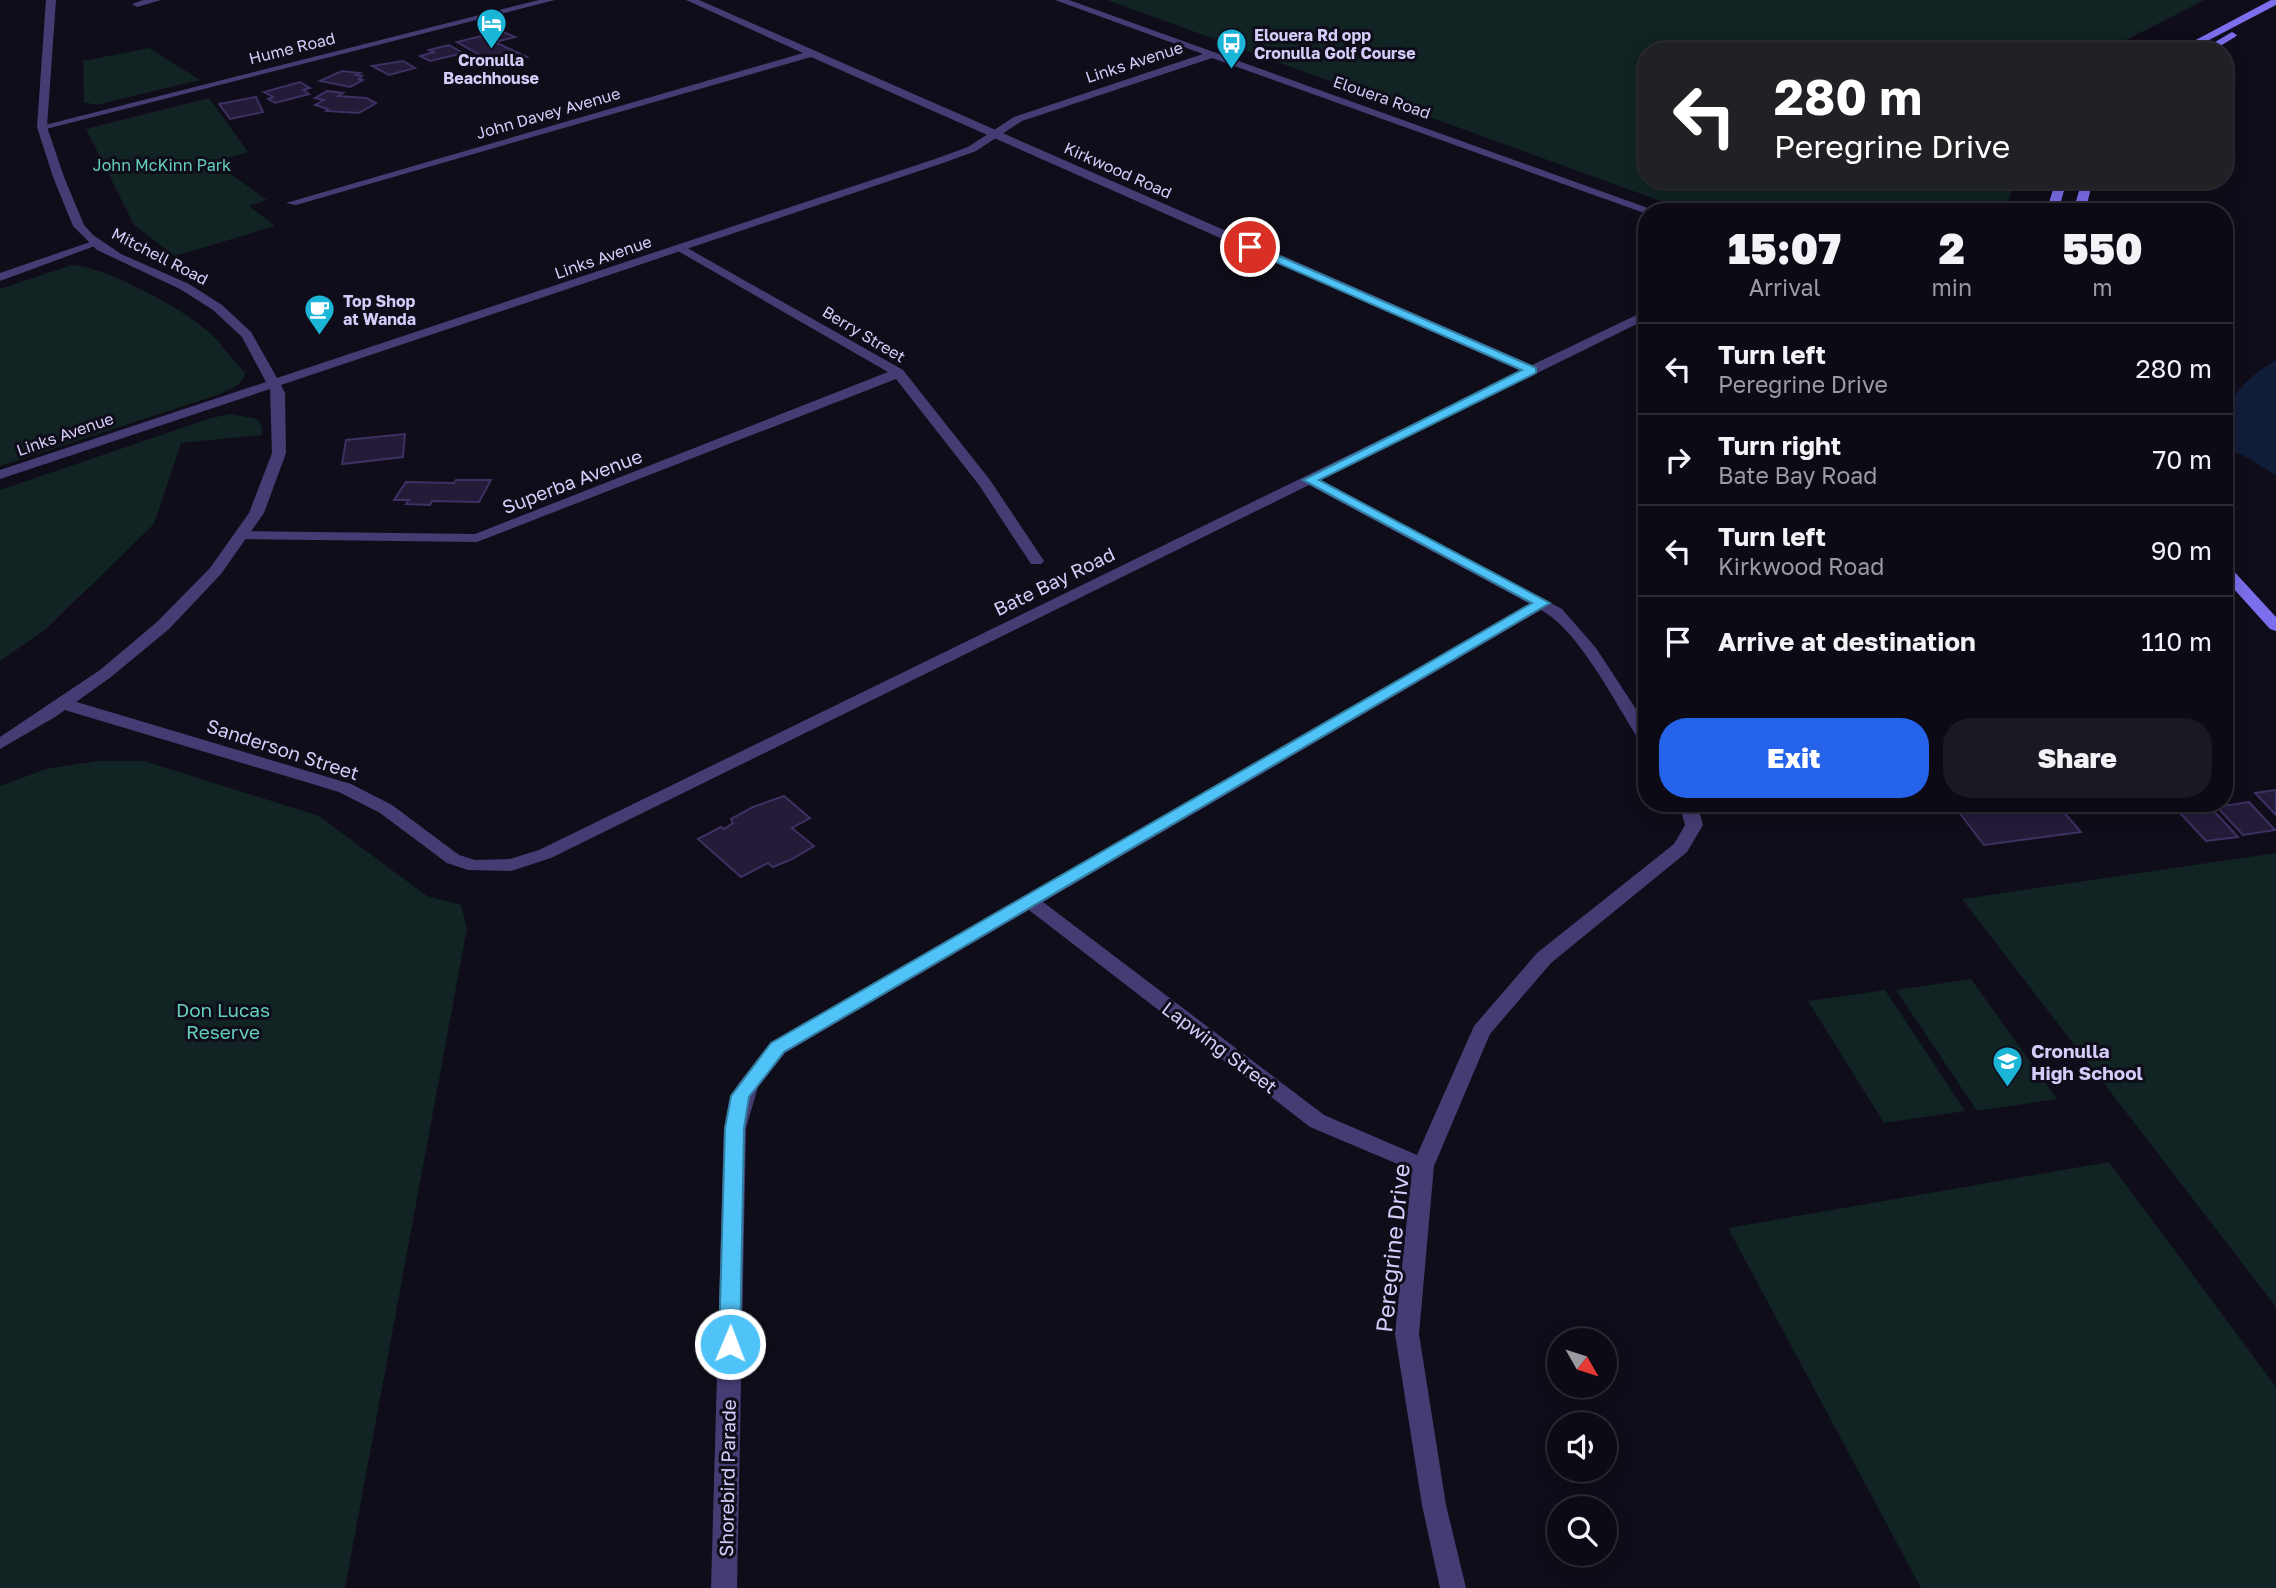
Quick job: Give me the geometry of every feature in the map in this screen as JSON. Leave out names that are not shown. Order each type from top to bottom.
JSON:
[{"type":"main road","points":[[2197,42],[2276,1]]},
{"type":"main road","points":[[2221,42],[2276,12]]},
{"type":"main road","points":[[2233,579],[2276,626]]},
{"type":"street","name":"Mitchell Road","points":[[0,744],[64,704],[176,611],[218,568],[244,535],[264,500],[278,465],[283,440],[283,410],[276,383],[247,335],[225,313],[199,294],[97,243],[87,235],[76,219],[42,127],[51,0]]},
{"type":"street","points":[[137,4],[156,0]]},
{"type":"street","name":"Hume Road","points":[[42,127],[550,0]]},
{"type":"street","name":"Kirkwood Road","points":[[691,0],[1531,370]]},
{"type":"street","name":"Elouera Road","points":[[1059,0],[1638,207]]},
{"type":"street","name":"John Davey Avenue","points":[[292,203],[813,53]]},
{"type":"street","name":"Links Avenue","points":[[0,475],[338,365],[960,154],[1018,119],[1210,55]]},
{"type":"street","points":[[0,277],[97,243]]},
{"type":"street","name":"Berry Street","points":[[682,248],[898,373],[985,483],[1036,561]]},
{"type":"street","name":"Bate Bay Road","points":[[474,866],[511,865],[545,854],[1638,318]]},
{"type":"street","name":"Superba Avenue","points":[[244,535],[477,538],[898,373]]},
{"type":"street","points":[[1309,480],[1556,612],[1590,651],[1638,725]]},
{"type":"street","name":"Shorebird Parade","points":[[724,1588],[734,1128],[740,1096],[778,1048],[1032,903],[1543,603]]},
{"type":"street","name":"Sanderson Street","points":[[64,704],[345,788],[386,808],[453,859],[474,866]]},
{"type":"street","name":"Peregrine Drive","points":[[1453,1588],[1434,1505],[1408,1334],[1423,1166],[1481,1031],[1544,958],[1681,848],[1694,825],[1690,812]]},
{"type":"street","name":"Lapwing Street","points":[[1032,903],[1317,1121],[1423,1166]]},
{"type":"green space","points":[[1107,0],[2205,0],[2122,42],[1638,42],[1638,189],[2013,189],[2007,203],[1666,203]]},
{"type":"green space","name":"John McKinn Park","points":[[149,48],[200,80],[96,105],[84,102],[83,61]]},
{"type":"green space","name":"John McKinn Park","points":[[209,98],[248,152],[214,162],[267,200],[249,206],[275,226],[175,256],[134,225],[86,129]]},
{"type":"green space","points":[[72,265],[120,279],[188,316],[218,342],[245,373],[241,381],[220,394],[0,466],[0,289]]},
{"type":"green space","points":[[230,414],[257,419],[262,427],[262,435],[181,443],[154,524],[45,630],[0,661],[0,490],[211,418]]},
{"type":"green space","name":"Don Lucas Reserve","points":[[97,761],[144,761],[319,816],[427,896],[461,905],[467,928],[345,1588],[0,1588],[0,786],[46,769]]},
{"type":"green space","points":[[2276,853],[2276,1307],[1962,899]]},
{"type":"green space","points":[[1971,979],[2057,1099],[1977,1111],[1896,990]]},
{"type":"green space","points":[[1885,990],[1965,1111],[1884,1123],[1808,1001]]},
{"type":"green space","points":[[2109,1162],[2276,1387],[2276,1588],[1921,1588],[1728,1228]]},
{"type":"water","points":[[2276,360],[2276,475],[2241,454],[2233,453],[2233,399],[2241,387]]},
{"type":"building","name":"Cronulla Beachhouse","points":[[501,31],[515,37],[495,42],[527,57],[498,65],[457,42]]},
{"type":"building","points":[[449,45],[463,53],[430,61],[420,56],[434,52],[429,50]]},
{"type":"building","points":[[403,61],[415,68],[389,75],[372,66]]},
{"type":"building","points":[[342,71],[360,73],[356,75],[362,76],[359,79],[363,80],[350,87],[320,81]]},
{"type":"building","points":[[300,82],[310,88],[303,90],[309,94],[275,103],[268,99],[273,97],[264,92]]},
{"type":"building","points":[[327,91],[343,93],[338,96],[366,98],[376,103],[359,113],[326,111],[328,109],[315,105],[324,100],[315,98]]},
{"type":"building","points":[[256,97],[263,112],[230,119],[219,104]]},
{"type":"building","points":[[405,434],[403,457],[342,464],[346,440]]},
{"type":"building","points":[[456,480],[491,480],[479,502],[432,501],[430,505],[406,504],[409,500],[394,500],[406,482],[454,483]]},
{"type":"building","points":[[2276,790],[2276,815],[2255,793]]},
{"type":"building","points":[[784,796],[810,818],[792,828],[814,846],[792,859],[773,867],[768,863],[741,877],[698,839],[721,827],[724,829],[733,823],[731,819],[753,807]]},
{"type":"building","points":[[2249,802],[2275,830],[2243,835],[2222,812],[2233,812],[2233,804]]},
{"type":"building","points":[[1959,812],[2064,812],[2081,832],[1984,845]]},
{"type":"building","points":[[2215,812],[2238,837],[2206,841],[2180,813]]},
{"type":"place","name":"Cronulla Beachhouse","points":[[491,50]]},
{"type":"place","name":"Elouera Rd opp Cronulla Golf Course","points":[[1231,71]]},
{"type":"place","name":"Top Shop at Wanda","points":[[320,337]]},
{"type":"place","name":"Cronulla High School","points":[[2008,1088]]},
{"type":"route","points":[[730,1344],[734,1128],[740,1096],[763,1063],[778,1048],[1032,903],[1543,603],[1309,480],[1531,370],[1250,247]]}]
